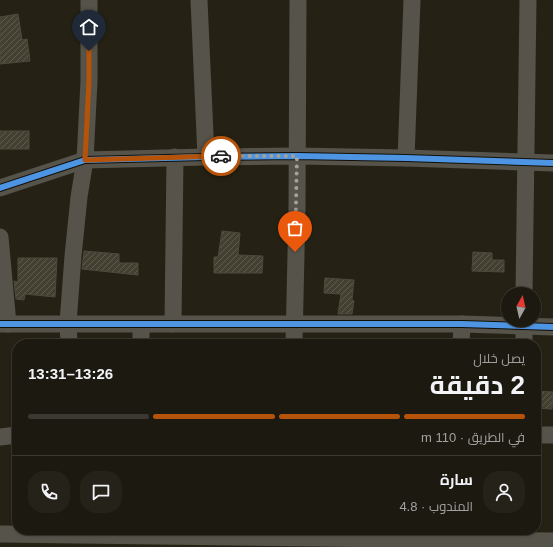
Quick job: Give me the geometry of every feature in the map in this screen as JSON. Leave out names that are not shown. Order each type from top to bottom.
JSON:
[{"type":"street","points":[[69,339],[68,323],[79,197],[85,160],[89,81],[89,0]]},
{"type":"street","points":[[199,0],[206,157]]},
{"type":"street","points":[[294,339],[298,0]]},
{"type":"street","points":[[406,158],[412,0]]},
{"type":"street","points":[[524,287],[528,0]]},
{"type":"street","points":[[0,188],[85,160],[175,157],[297,156],[553,163]]},
{"type":"street","points":[[172,324],[175,157]]},
{"type":"street","points":[[0,237],[4,324],[501,323]]},
{"type":"street","points":[[461,339],[462,324]]},
{"type":"street","points":[[141,325],[141,339]]},
{"type":"street","points":[[541,325],[553,327]]},
{"type":"street","points":[[524,327],[524,339]]},
{"type":"street","points":[[541,435],[553,435]]},
{"type":"street","points":[[0,437],[12,436]]},
{"type":"street","points":[[0,534],[12,535]]},
{"type":"street","points":[[22,535],[66,537],[294,538],[374,535]]},
{"type":"street","points":[[425,535],[553,541]]},
{"type":"building","points":[[18,14],[22,40],[27,39],[30,61],[0,64],[0,17]]},
{"type":"building","points":[[0,131],[29,131],[29,149],[0,149]]},
{"type":"building","points":[[222,231],[240,233],[238,255],[263,256],[262,273],[214,273],[214,257],[218,257]]},
{"type":"building","points":[[84,251],[119,254],[119,263],[138,263],[138,275],[82,269]]},
{"type":"building","points":[[473,252],[492,253],[492,260],[504,260],[504,272],[472,271]]},
{"type":"building","points":[[18,258],[57,258],[55,297],[25,294],[24,300],[16,299],[14,281],[18,282]]},
{"type":"building","points":[[325,278],[354,280],[352,300],[354,301],[352,314],[338,314],[341,294],[324,293]]},
{"type":"building","points":[[541,391],[553,392],[552,409],[541,408]]},
{"type":"cycle path","points":[[0,188],[85,160],[297,156],[553,163]]},
{"type":"cycle path","points":[[0,324],[462,324],[553,327]]},
{"type":"way so far","points":[[221,156],[297,156],[295,252]]},
{"type":"route","points":[[89,51],[85,160],[221,156]]}]
